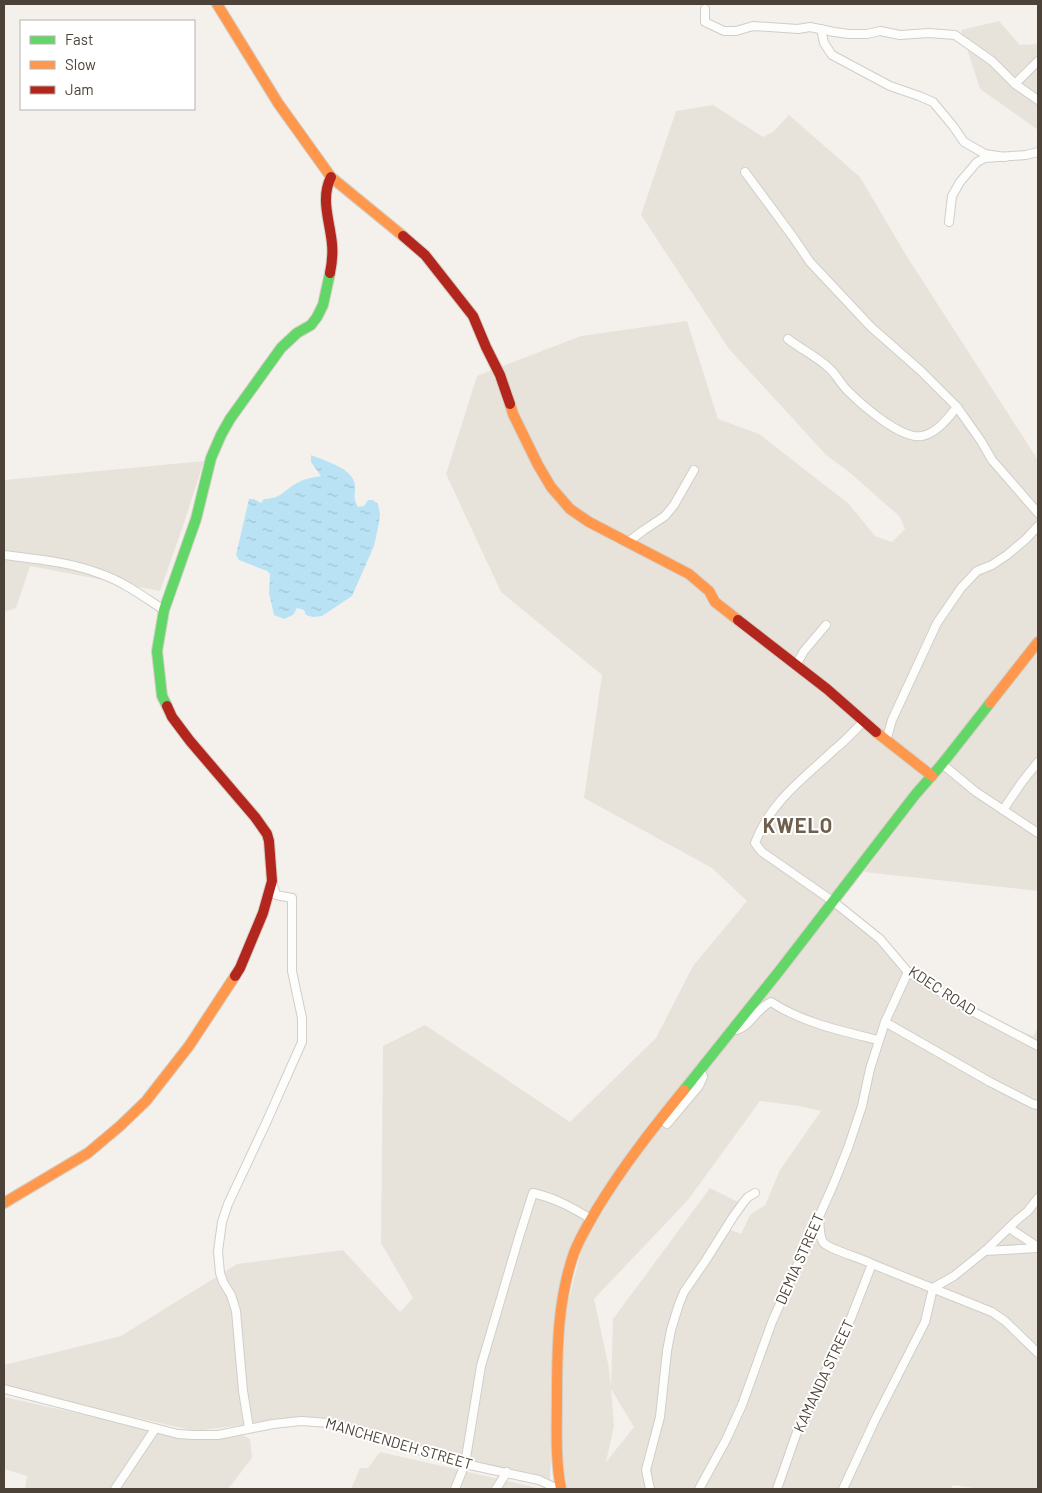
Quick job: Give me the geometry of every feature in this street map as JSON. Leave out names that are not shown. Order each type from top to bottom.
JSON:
[{"type":"street","points":[[217,4],[278,103],[331,178],[425,255],[473,316],[500,375],[513,414],[538,464],[560,499],[570,509],[589,522],[689,574],[709,591],[716,602],[727,612],[827,689],[863,722],[932,776]]},
{"type":"street","points":[[705,9],[705,22],[724,31],[736,31],[753,26],[798,29],[810,27],[849,34],[867,34],[880,31],[900,35],[929,33],[955,35],[984,55],[1015,84],[1038,100]]},
{"type":"street","points":[[821,29],[824,43],[832,55],[890,86],[933,102],[964,142],[985,154],[1005,157]]},
{"type":"street","points":[[1015,84],[1038,61]]},
{"type":"street","points":[[948,222],[952,196],[960,182],[977,162],[985,158],[1038,152]]},
{"type":"street","points":[[746,172],[806,258],[871,327],[921,371],[957,407],[992,460],[1038,513]]},
{"type":"street","points":[[249,1428],[243,1391],[236,1311],[232,1295],[222,1282],[218,1250],[222,1222],[228,1204],[302,1042],[302,1018],[292,971],[292,898],[276,895],[272,881],[270,841],[256,817],[190,741],[172,717],[162,696],[157,651],[158,636],[164,610],[196,519],[211,458],[221,435],[230,419],[280,348],[297,333],[311,325],[323,305],[332,260],[332,244],[325,196],[327,185],[331,178]]},
{"type":"street","points":[[788,339],[829,368],[847,390],[866,408],[904,434],[912,437],[923,436],[935,430],[957,407]]},
{"type":"street","points":[[628,542],[665,516],[674,505],[694,470]]},
{"type":"street","points":[[886,741],[892,720],[929,639],[961,588],[977,571],[992,565],[1007,555],[1038,526]]},
{"type":"street","points":[[4,555],[79,567],[102,574],[136,591],[164,610]]},
{"type":"street","points":[[796,665],[804,651],[826,625]]},
{"type":"street","points":[[565,1489],[559,1486],[557,1348],[564,1289],[574,1252],[591,1220],[635,1150],[834,902],[906,807],[1038,642]]},
{"type":"street","name":"KDEC ROAD","points":[[863,722],[836,749],[792,787],[761,828],[755,844],[762,852],[834,902],[880,939],[908,972],[966,1008],[1038,1046]]},
{"type":"street","points":[[1003,810],[1038,762]]},
{"type":"street","points":[[942,764],[976,792],[1038,833]]},
{"type":"street","points":[[4,1203],[88,1153],[120,1126],[151,1095],[189,1046],[240,968],[263,913],[272,881]]},
{"type":"street","name":"DEMIA STREET","points":[[699,1489],[726,1440],[742,1405],[772,1322],[834,1184],[862,1106],[878,1040],[908,972]]},
{"type":"street","points":[[733,1028],[738,1030],[744,1028],[760,1008],[770,1002],[786,1012],[832,1028],[878,1040]]},
{"type":"street","points":[[885,1022],[990,1082],[1038,1105]]},
{"type":"street","points":[[667,1124],[699,1086],[703,1077],[700,1069]]},
{"type":"street","points":[[455,1489],[465,1464],[481,1366],[533,1193],[546,1196],[568,1206],[591,1220]]},
{"type":"street","points":[[650,1489],[646,1470],[660,1417],[667,1351],[679,1304],[684,1292],[733,1217],[748,1197],[755,1193]]},
{"type":"street","points":[[843,1489],[875,1420],[925,1322],[933,1288],[954,1276],[986,1251],[1028,1211],[1038,1198]]},
{"type":"street","points":[[818,1217],[822,1238],[827,1247],[862,1258],[872,1264],[992,1312],[1005,1321],[1038,1353]]},
{"type":"street","points":[[1009,1228],[1038,1248]]},
{"type":"street","points":[[986,1251],[1038,1248]]},
{"type":"street","name":"KAMANDA STREET","points":[[777,1489],[797,1432],[850,1318],[872,1264]]},
{"type":"street","name":"MANCHENDEH STREET","points":[[4,1389],[155,1429],[193,1435],[218,1435],[249,1428],[301,1421],[329,1423],[465,1464],[507,1472],[559,1486]]},
{"type":"street","points":[[118,1488],[155,1429]]},
{"type":"street","points":[[496,1489],[507,1472]]},
{"type":"shaded area","points":[[999,21],[1020,45],[1038,44],[1038,130],[980,89],[961,30]]},
{"type":"shaded area","points":[[713,105],[763,137],[773,132],[789,115],[860,177],[906,255],[1038,460],[1038,637],[620,1165],[574,1243],[556,1319],[550,1482],[450,1461],[377,1437],[306,1417],[195,1431],[4,1388],[4,1365],[121,1336],[237,1264],[343,1250],[400,1312],[413,1298],[381,1243],[383,1046],[425,1025],[570,1122],[656,1038],[693,966],[747,901],[712,868],[584,798],[602,675],[501,592],[446,474],[477,376],[581,336],[687,321],[718,419],[759,434],[849,504],[875,536],[892,542],[905,529],[900,517],[849,472],[826,455],[729,349],[641,215],[676,111]]},
{"type":"shaded area","points":[[204,461],[160,591],[30,566],[16,608],[4,612],[4,480]]},
{"type":"shaded area","points":[[1038,650],[1038,891],[864,872],[951,757]]},
{"type":"shaded area","points":[[835,906],[880,941],[906,973],[960,1005],[1033,1036],[1038,1028],[1038,1489],[980,1489],[953,1485],[951,1489],[567,1489],[557,1420],[563,1324],[582,1246],[643,1145]],"holes":[[[760,1101],[821,1111],[780,1170],[765,1205],[750,1215],[741,1234],[731,1230],[740,1203],[710,1188],[613,1319],[611,1387],[609,1368],[594,1299],[688,1200]],[[611,1389],[634,1427],[606,1462],[614,1426]]]},
{"type":"shaded area","points":[[4,1397],[184,1437],[241,1434],[250,1439],[252,1458],[228,1489],[25,1489],[27,1476],[4,1469]]},
{"type":"shaded area","points":[[380,1452],[538,1489],[351,1489],[360,1468],[368,1468]]},
{"type":"water","points":[[311,455],[338,466],[349,474],[355,485],[355,498],[358,507],[364,506],[368,500],[373,500],[378,504],[379,523],[374,546],[352,596],[322,616],[313,617],[306,615],[304,610],[297,608],[293,615],[284,619],[274,615],[269,593],[270,574],[239,560],[236,555],[249,499],[254,499],[261,503],[264,499],[278,496],[300,482],[321,476],[311,462]]},
{"type":"traffic: fast","points":[[167,706],[162,696],[157,651],[164,610],[196,519],[211,458],[230,419],[281,348],[297,333],[311,325],[317,317],[323,305],[330,273]]},
{"type":"traffic: fast","points":[[684,1090],[780,970],[915,795],[990,703]]},
{"type":"traffic: slow","points":[[217,4],[278,103],[331,177],[403,236]]},
{"type":"traffic: slow","points":[[510,404],[538,465],[551,487],[570,509],[589,522],[689,574],[709,591],[715,602],[738,620]]},
{"type":"traffic: slow","points":[[990,703],[1038,642]]},
{"type":"traffic: slow","points":[[876,732],[932,776]]},
{"type":"traffic: slow","points":[[4,1203],[88,1153],[146,1101],[189,1046],[235,976]]},
{"type":"traffic: slow","points":[[561,1489],[557,1442],[557,1359],[562,1305],[574,1253],[588,1225],[617,1178],[684,1090]]},
{"type":"traffic: jam","points":[[330,273],[332,248],[326,194],[331,177]]},
{"type":"traffic: jam","points":[[403,236],[425,255],[473,316],[500,375],[510,404]]},
{"type":"traffic: jam","points":[[738,620],[827,689],[876,732]]},
{"type":"traffic: jam","points":[[167,706],[172,717],[190,741],[255,817],[267,834],[269,841],[272,881],[263,913],[235,976]]},
{"type":"district","name":"KWELO","points":[[798,826]]}]
